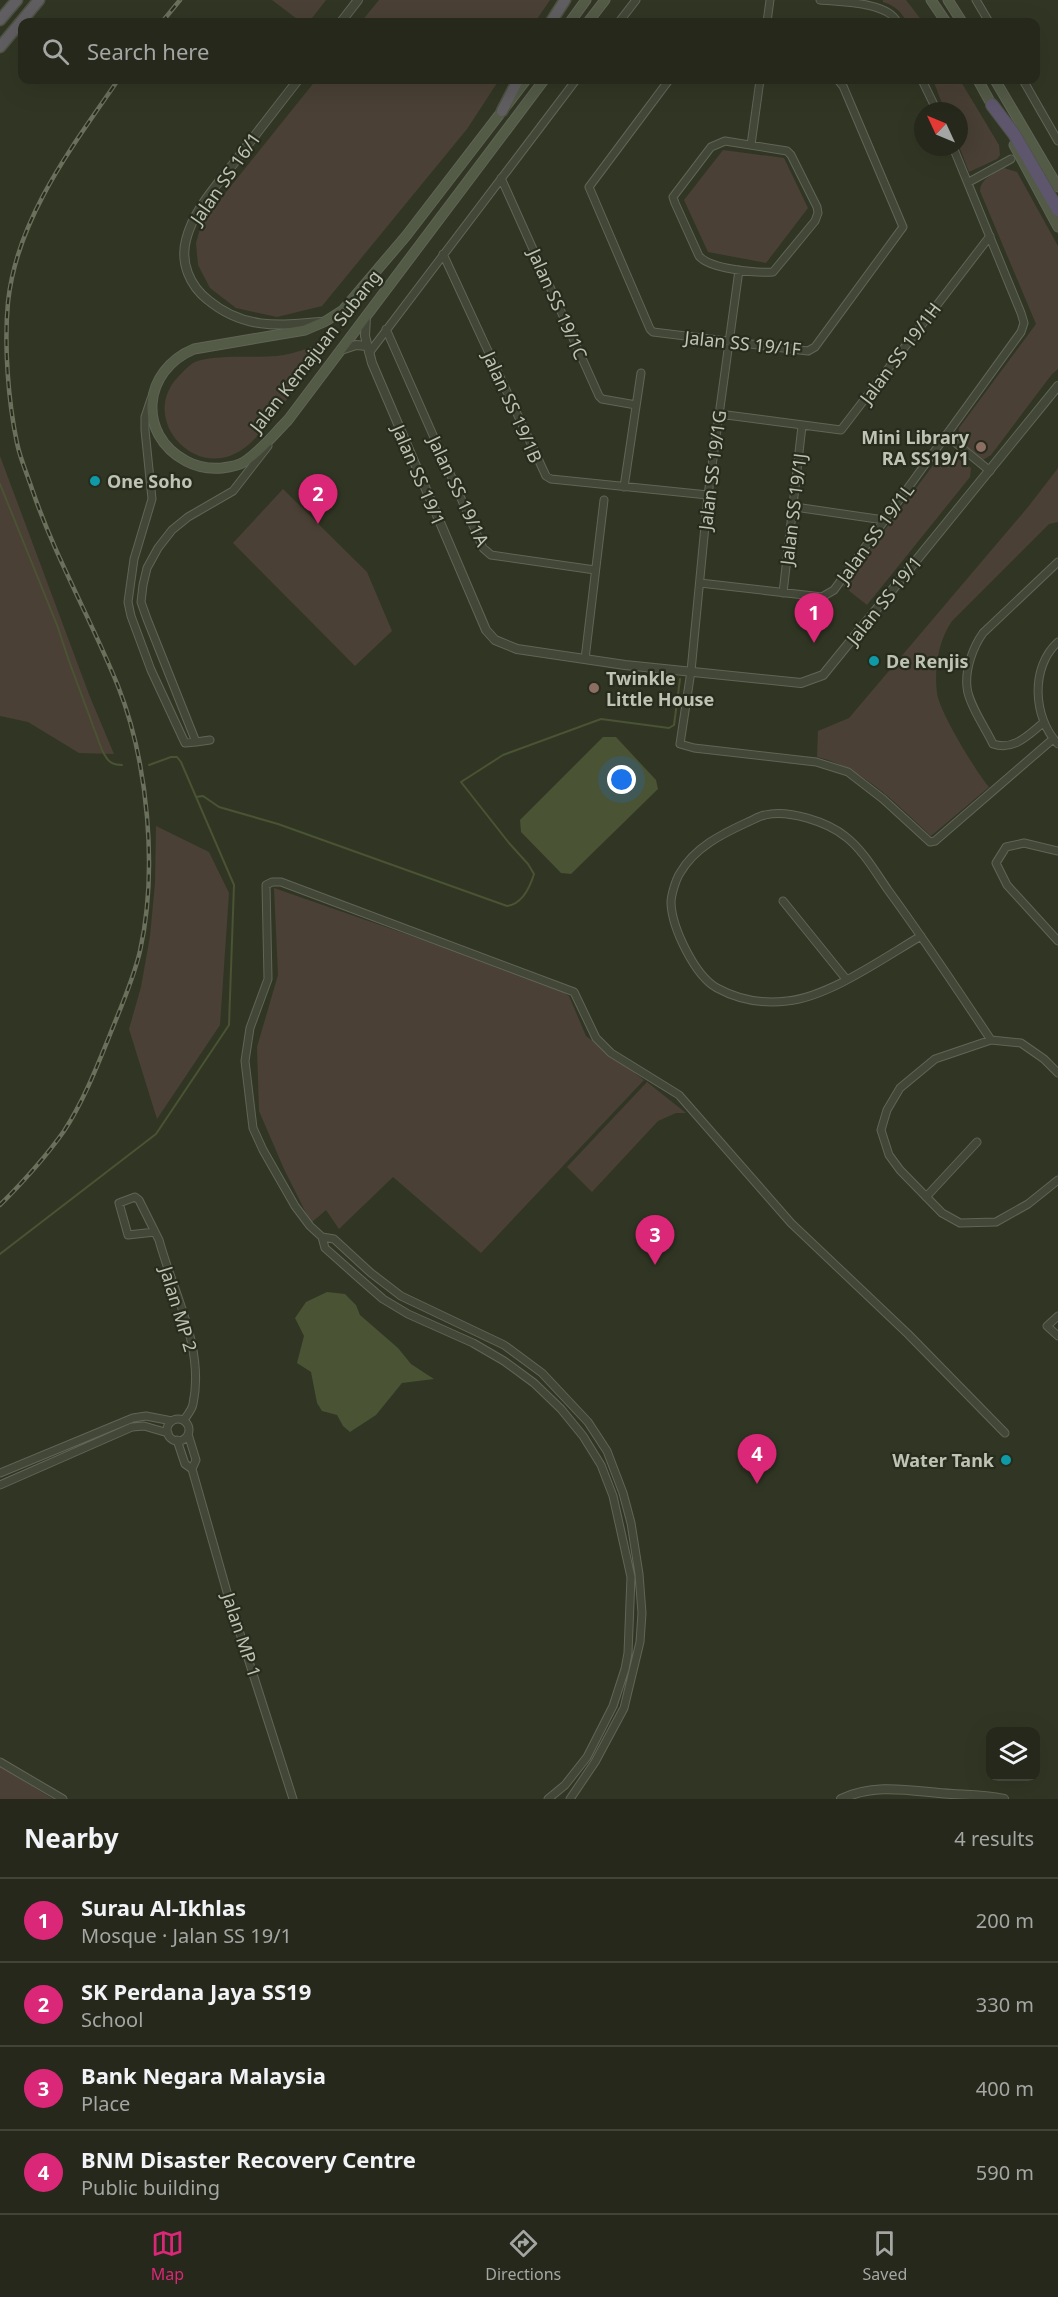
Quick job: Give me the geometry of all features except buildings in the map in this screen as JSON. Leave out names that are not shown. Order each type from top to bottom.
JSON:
[{"type":"highway","points":[[0,20],[17,0]]},
{"type":"highway","points":[[24,18],[39,0]]},
{"type":"highway","points":[[554,18],[565,0]]},
{"type":"highway","points":[[0,47],[18,25]]},
{"type":"highway","points":[[502,111],[516,84]]},
{"type":"highway","points":[[992,105],[1014,134],[1058,210]]},
{"type":"main road","points":[[570,18],[581,0]]},
{"type":"main road","points":[[571,18],[586,0]]},
{"type":"main road","points":[[591,18],[605,0]]},
{"type":"main road","points":[[931,0],[942,18]]},
{"type":"main road","points":[[948,0],[959,18]]},
{"type":"main road","name":"Jalan Kemajuan Subang","points":[[523,84],[363,289],[343,310],[326,321],[305,330],[202,348],[183,354],[165,371],[154,392],[152,414],[163,443],[176,455],[205,468],[221,468],[243,463],[258,451],[288,420],[541,84]]},
{"type":"main road","points":[[980,84],[1058,227]]},
{"type":"main road","points":[[997,84],[1058,187]]},
{"type":"street","points":[[344,18],[358,0]]},
{"type":"street","points":[[622,18],[636,0]]},
{"type":"street","points":[[768,18],[770,0]]},
{"type":"street","points":[[819,0],[849,2],[887,11],[895,18]]},
{"type":"street","points":[[976,0],[987,18]]},
{"type":"street","name":"Jalan SS 16/1","points":[[295,84],[208,196],[192,222],[185,242],[184,259],[188,275],[195,287],[205,298],[230,316],[266,325],[326,321]]},
{"type":"street","points":[[338,351],[349,346],[368,349],[386,329],[573,84]]},
{"type":"street","name":"Jalan SS 19/1F","points":[[666,84],[589,188],[650,329],[653,332],[729,343],[808,351],[815,347],[903,227],[841,84]]},
{"type":"street","points":[[751,145],[759,84]]},
{"type":"street","points":[[924,84],[933,102]]},
{"type":"street","points":[[1025,84],[1058,141]]},
{"type":"street","points":[[725,141],[781,149],[791,155],[818,213],[815,221],[773,272],[740,270],[704,262],[699,256],[673,197],[711,147],[725,141]]},
{"type":"street","points":[[957,156],[990,236]]},
{"type":"street","points":[[969,182],[1011,159]]},
{"type":"street","name":"Jalan SS 19/1C","points":[[501,178],[600,396],[602,399],[636,405]]},
{"type":"street","name":"Jalan SS 19/1H","points":[[719,414],[841,430],[990,236]]},
{"type":"street","name":"Jalan SS 19/1L","points":[[700,583],[822,597],[834,590],[1021,332],[1024,323],[990,236]]},
{"type":"street","name":"Jalan SS 19/1B","points":[[443,254],[542,471],[551,479],[708,495]]},
{"type":"street","name":"Jalan SS 19/1G","points":[[740,270],[708,495],[691,671],[680,744],[816,762],[848,772],[883,799],[930,842],[1056,742]]},
{"type":"street","name":"Jalan SS 19/1","points":[[367,313],[365,322],[368,349],[486,630],[495,640],[507,647],[585,659],[801,683],[823,675],[1058,386]]},
{"type":"street","name":"Jalan SS 19/1A","points":[[386,329],[483,549],[491,555],[596,570]]},
{"type":"street","points":[[624,487],[641,373]]},
{"type":"street","points":[[154,392],[145,417],[152,499],[134,559],[128,602],[151,670],[183,741],[188,744],[210,740]]},
{"type":"street","points":[[196,742],[141,602],[147,568],[158,548],[172,530],[188,517],[232,491],[288,420]]},
{"type":"street","name":"Jalan SS 19/1J","points":[[783,593],[795,507],[802,426]]},
{"type":"street","points":[[946,435],[990,471]]},
{"type":"street","points":[[585,659],[604,500]]},
{"type":"street","points":[[795,507],[884,520]]},
{"type":"street","points":[[1043,723],[1014,745],[1002,747],[993,744],[966,687],[976,643],[1058,562]]},
{"type":"street","points":[[1056,742],[1043,723],[1038,701],[1042,665],[1052,647],[1058,642]]},
{"type":"street","points":[[151,670],[164,664]]},
{"type":"street","points":[[921,936],[818,993],[789,1001],[753,1001],[716,987],[693,964],[677,934],[671,902],[680,873],[702,847],[727,832],[765,815],[793,815],[822,823],[847,837],[867,860],[921,936],[991,1040]]},
{"type":"street","points":[[1058,851],[1024,843],[1005,847],[996,863],[1007,885],[1058,941]]},
{"type":"street","points":[[548,1799],[565,1785],[587,1757],[613,1706],[628,1653],[631,1577],[613,1496],[607,1479],[584,1436],[534,1383],[504,1361],[462,1338],[408,1314],[383,1299],[326,1248],[322,1237],[310,1226],[295,1206],[263,1150],[253,1128],[245,1061],[250,1028],[268,979],[265,888],[272,882],[281,882],[574,992],[596,1038],[611,1053],[679,1095],[791,1223],[908,1334],[1005,1433]]},
{"type":"street","points":[[783,901],[846,979]]},
{"type":"street","points":[[1058,1073],[1044,1059],[1021,1043],[991,1040],[935,1059],[900,1089],[887,1110],[880,1130],[889,1155],[900,1170],[942,1213],[960,1223],[996,1222],[1028,1204],[1058,1180]]},
{"type":"street","points":[[926,1197],[977,1142]]},
{"type":"street","name":"Jalan MP 2","points":[[155,1232],[128,1235],[119,1203],[137,1198],[155,1232],[186,1322],[195,1372],[193,1406],[184,1420]]},
{"type":"street","points":[[322,1237],[334,1239],[370,1273],[401,1296],[510,1349],[542,1373],[588,1422],[607,1451],[623,1493],[631,1523],[639,1574],[642,1613],[638,1657],[624,1708],[595,1762],[570,1799]]},
{"type":"street","points":[[1058,1316],[1047,1326],[1058,1336]]},
{"type":"street","points":[[462,1338],[468,1327]]},
{"type":"street","points":[[504,1361],[510,1349]]},
{"type":"street","points":[[0,1473],[133,1418],[146,1416],[172,1421],[184,1420],[188,1426],[188,1434],[183,1439],[171,1438],[167,1428],[172,1421]]},
{"type":"street","points":[[0,1485],[132,1427],[144,1426],[168,1433]]},
{"type":"street","name":"Jalan MP 1","points":[[188,1434],[196,1460],[192,1469],[293,1799]]},
{"type":"street","name":"Jalan MP 1","points":[[177,1440],[184,1464],[192,1469]]},
{"type":"street","points":[[0,1762],[63,1799]]},
{"type":"street","points":[[841,1799],[867,1790],[892,1789],[985,1794],[1004,1799]]},
{"type":"shaded area","points":[[272,0],[326,0],[312,18],[296,18]]},
{"type":"shaded area","points":[[379,0],[550,0],[538,18],[364,18]]},
{"type":"shaded area","points":[[883,0],[906,0],[920,18],[905,18],[898,10]]},
{"type":"shaded area","points":[[313,84],[496,84],[467,129],[322,306],[277,317],[236,308],[210,288],[198,265],[196,243],[202,222]]},
{"type":"shaded area","points":[[935,84],[962,84],[999,145],[1000,155],[997,159],[969,172],[963,156],[968,156],[968,102],[942,102]]},
{"type":"shaded area","points":[[723,150],[784,158],[808,208],[766,263],[708,252],[684,200]]},
{"type":"shaded area","points":[[1004,168],[1017,172],[1058,246],[1058,369],[991,455],[983,460],[958,440],[959,428],[1036,324],[980,191],[985,180]]},
{"type":"shaded area","points":[[337,336],[262,431],[240,451],[222,458],[205,457],[189,451],[177,440],[168,426],[165,410],[168,393],[178,377],[195,362],[213,358],[285,355]]},
{"type":"shaded area","points":[[951,454],[971,468],[970,477],[867,605],[843,586],[937,460]]},
{"type":"shaded area","points":[[0,456],[90,697],[114,754],[79,753],[28,722],[0,716]]},
{"type":"shaded area","points":[[1058,468],[1058,522],[1049,524],[952,621],[943,637],[936,674],[939,702],[959,741],[989,787],[931,836],[865,779],[834,762],[817,757],[818,731],[849,718],[1028,507]]},
{"type":"shaded area","points":[[283,489],[367,572],[392,631],[355,666],[233,543]]},
{"type":"shaded area","points":[[603,737],[616,737],[656,780],[658,789],[571,874],[561,873],[521,832],[520,820]]},
{"type":"shaded area","points":[[156,826],[209,852],[229,893],[220,1025],[157,1119],[129,1029],[141,987],[150,936],[155,883]]},
{"type":"shaded area","points":[[274,888],[552,985],[569,996],[586,1036],[644,1080],[481,1253],[393,1177],[339,1229],[326,1210],[311,1223],[259,1111],[257,1047],[278,975]]},
{"type":"shaded area","points":[[647,1082],[686,1113],[676,1113],[658,1121],[592,1192],[567,1167]]},
{"type":"shaded area","points":[[327,1292],[345,1294],[356,1305],[360,1315],[398,1348],[411,1364],[434,1379],[402,1383],[376,1415],[350,1432],[343,1426],[337,1415],[322,1411],[317,1403],[311,1372],[297,1363],[304,1336],[295,1318],[306,1302]]},
{"type":"shaded area","points":[[0,1766],[53,1799],[0,1799]]},
{"type":"waterway","points":[[0,484],[57,625],[102,750],[109,761],[122,765]]},
{"type":"waterway","points":[[196,797],[203,796],[219,807],[278,824],[507,906],[512,905],[528,889],[534,874],[461,782],[503,755],[601,719],[669,728],[674,725],[680,679]]},
{"type":"waterway","points":[[0,1254],[156,1134],[229,1025],[234,885],[181,762],[177,757],[171,757],[149,765]]},
{"type":"railway","points":[[165,18],[180,0]]},
{"type":"railway","points":[[0,1205],[34,1170],[57,1141],[83,1097],[130,984],[140,951],[145,919],[149,852],[143,782],[137,748],[118,686],[51,539],[22,460],[11,409],[7,354],[8,302],[13,271],[23,241],[49,185],[115,84]]},
{"type":"place","name":"Mini Library RA SS19/1","points":[[981,447]]},
{"type":"place","name":"One Soho","points":[[95,481]]},
{"type":"place","name":"SK Perdana Jaya SS19","points":[[318,524]]},
{"type":"place","name":"Surau Al-Ikhlas","points":[[814,643]]},
{"type":"place","name":"De Renjis","points":[[874,661]]},
{"type":"place","name":"Twinkle Little House","points":[[594,688]]},
{"type":"place","name":"Bank Negara Malaysia","points":[[655,1265]]},
{"type":"place","name":"Water Tank","points":[[1006,1460]]},
{"type":"place","name":"BNM Disaster Recovery Centre","points":[[757,1484]]}]
